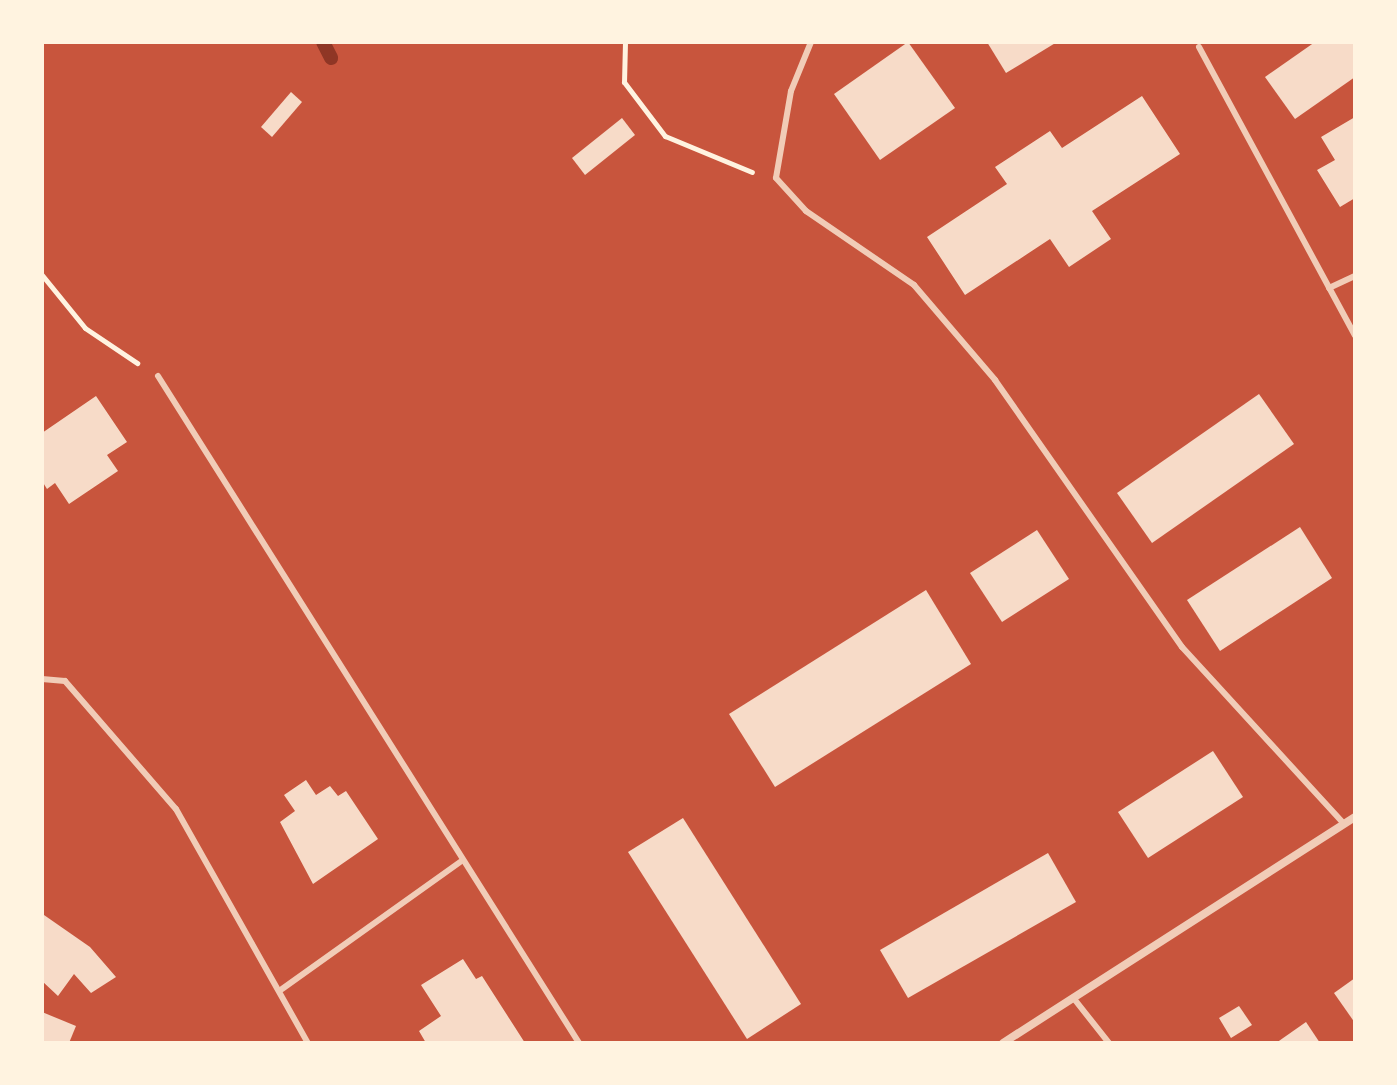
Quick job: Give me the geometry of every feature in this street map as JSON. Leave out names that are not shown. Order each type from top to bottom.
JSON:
[{"type":"street","points":[[1003,1043],[1075,1000],[1355,817]]},
{"type":"lane","points":[[811,42],[791,91],[776,178],[806,211],[914,285],[995,380],[1182,647],[1343,823]]},
{"type":"lane","points":[[1199,47],[1355,335]]},
{"type":"lane","points":[[1329,288],[1355,276]]},
{"type":"lane","points":[[158,376],[460,862],[579,1043]]},
{"type":"lane","points":[[42,679],[65,681],[176,809],[282,989],[308,1043]]},
{"type":"lane","points":[[282,989],[460,862]]},
{"type":"lane","points":[[1075,1000],[1109,1043]]},
{"type":"path","points":[[625,42],[624,82],[665,136],[690,151],[776,178]]},
{"type":"path","points":[[42,275],[85,328],[158,376]]},
{"type":"building","points":[[908,42],[955,108],[880,160],[834,94]]},
{"type":"building","points":[[987,42],[1057,42],[1006,73]]},
{"type":"building","points":[[1315,42],[1355,42],[1355,77],[1295,119],[1265,77]]},
{"type":"building","points":[[291,92],[302,102],[272,137],[261,127]]},
{"type":"building","points":[[1142,96],[1180,154],[1092,211],[1111,239],[1069,267],[1050,239],[965,295],[927,237],[1007,184],[995,167],[1050,131],[1062,148]]},
{"type":"building","points":[[1355,117],[1355,198],[1340,207],[1317,170],[1335,160],[1321,137]]},
{"type":"building","points":[[622,118],[635,135],[585,175],[572,158]]},
{"type":"building","points":[[1259,394],[1294,444],[1152,543],[1117,493]]},
{"type":"building","points":[[96,396],[127,442],[107,455],[118,471],[69,504],[55,483],[47,489],[42,481],[42,433]]},
{"type":"building","points":[[1300,527],[1332,578],[1220,651],[1187,600]]},
{"type":"building","points":[[1037,530],[1069,579],[1002,622],[970,573]]},
{"type":"building","points":[[926,590],[971,664],[775,787],[729,714]]},
{"type":"building","points":[[1213,751],[1243,797],[1148,858],[1118,812]]},
{"type":"building","points":[[306,780],[316,795],[330,786],[338,796],[346,791],[378,839],[313,884],[280,822],[295,811],[284,795]]},
{"type":"building","points":[[683,818],[801,1004],[747,1039],[628,852]]},
{"type":"building","points":[[1048,853],[1076,902],[908,998],[880,950]]},
{"type":"building","points":[[44,915],[90,947],[116,977],[91,993],[74,974],[58,996],[42,981]]},
{"type":"building","points":[[463,959],[476,979],[482,976],[525,1043],[426,1043],[419,1031],[441,1016],[421,985]]},
{"type":"building","points":[[1355,978],[1355,1023],[1334,993]]},
{"type":"building","points":[[1239,1006],[1252,1025],[1231,1038],[1219,1018]]},
{"type":"building","points":[[42,1012],[76,1026],[69,1043],[42,1043]]},
{"type":"building","points":[[1306,1022],[1320,1043],[1276,1043]]},
{"type":"waterway","points":[[323,42],[331,58]]}]
